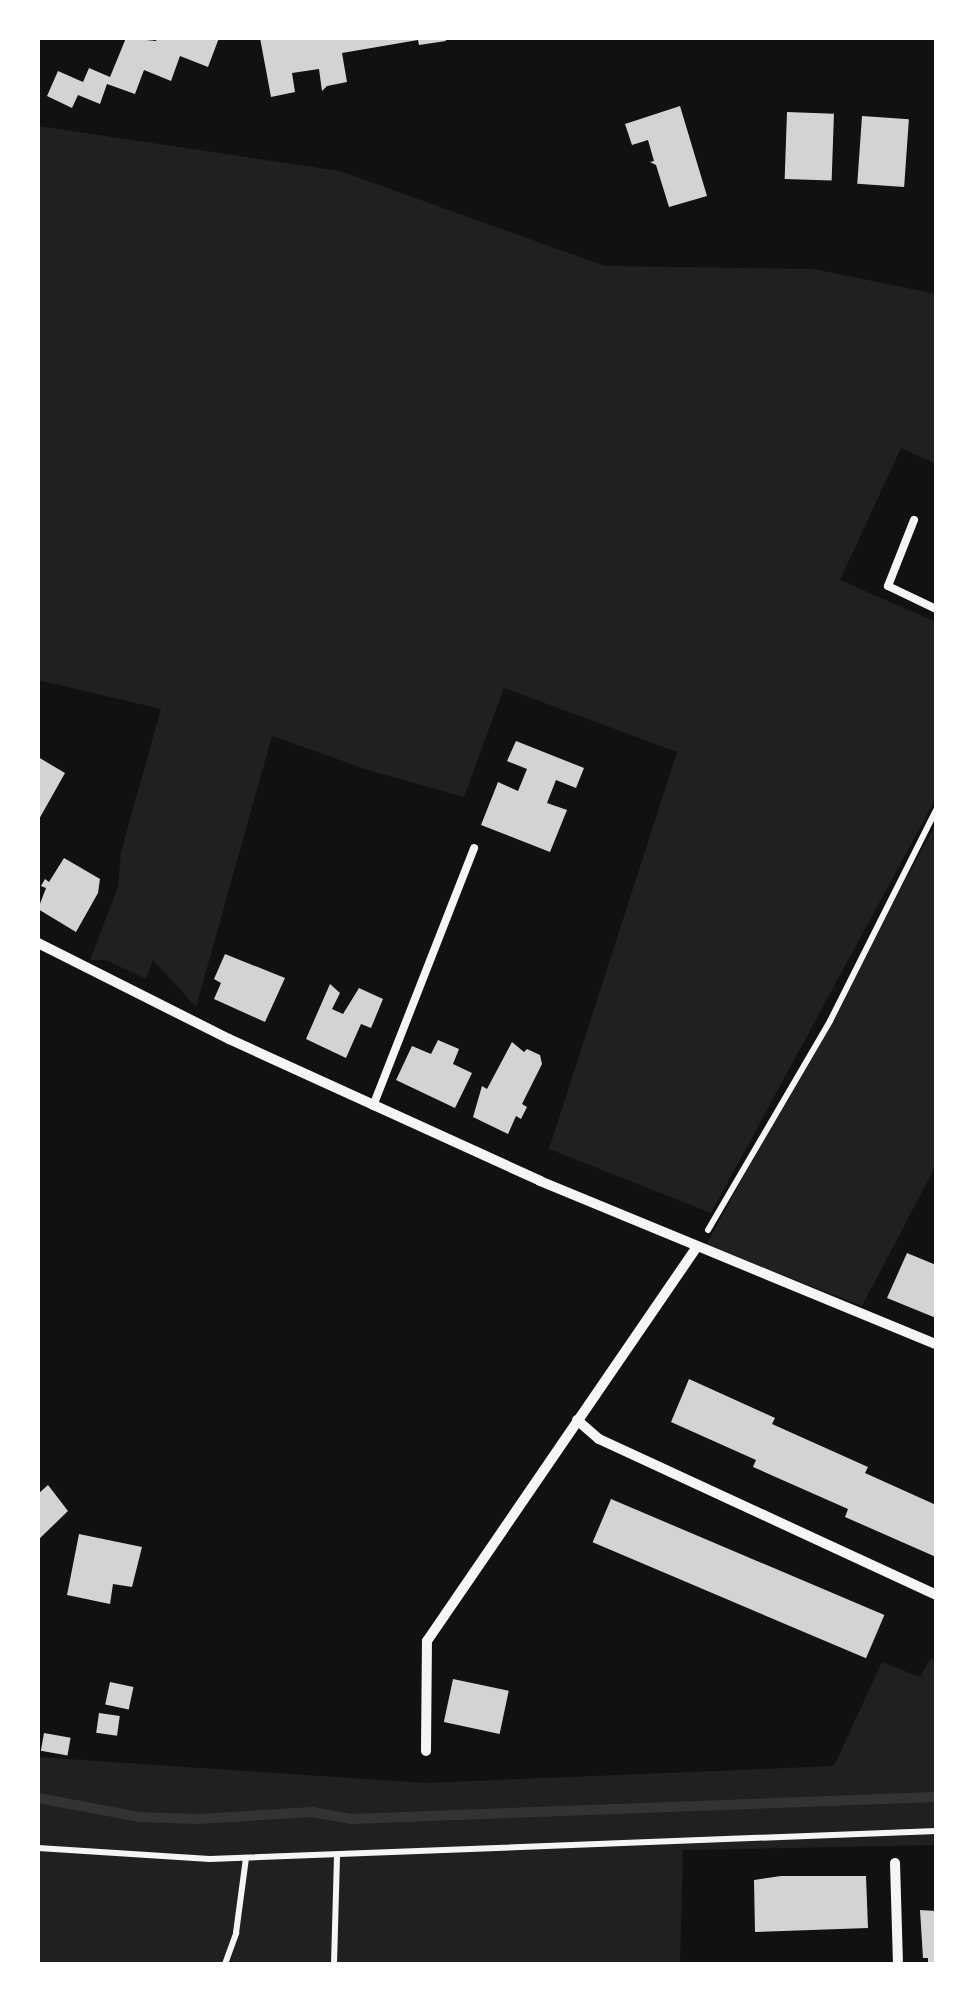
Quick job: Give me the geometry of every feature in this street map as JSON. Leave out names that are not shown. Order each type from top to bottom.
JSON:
[{"type":"street","points":[[38,943],[374,1106],[696,1248],[936,1344]]},
{"type":"street","points":[[426,1751],[427,1641],[696,1248]]},
{"type":"street","points":[[577,1420],[599,1439],[936,1595]]},
{"type":"street","points":[[895,1862],[898,1964]]},
{"type":"lane","points":[[914,520],[888,586],[936,609]]},
{"type":"lane","points":[[374,1106],[474,848]]},
{"type":"path","points":[[696,1248],[830,1021],[936,810]]},
{"type":"path","points":[[38,1848],[159,1858],[246,1858],[936,1831]]},
{"type":"path","points":[[334,1964],[337,1856]]},
{"type":"path","points":[[225,1964],[236,1933],[246,1858]]},
{"type":"shaded area","points":[[38,126],[340,171],[605,266],[814,269],[936,294],[936,464],[901,448],[840,580],[936,622],[936,798],[711,1213],[549,1149],[677,752],[504,688],[464,797],[371,771],[272,736],[196,1007],[153,960],[146,979],[106,960],[90,960],[118,887],[121,852],[161,709],[38,680]]},
{"type":"shaded area","points":[[936,824],[936,1165],[862,1306],[706,1245]]},
{"type":"shaded area","points":[[931,1658],[936,1661],[936,1845],[683,1850],[680,1964],[38,1964],[38,1757],[425,1783],[834,1766],[882,1662],[920,1677]]},
{"type":"building","points":[[126,38],[219,38],[208,67],[180,56],[171,81],[144,70],[135,94],[107,84],[100,104],[78,95],[72,108],[47,96],[58,71],[83,82],[89,68],[110,77]]},
{"type":"building","points":[[260,38],[445,38],[446,41],[419,45],[418,40],[342,53],[347,82],[327,86],[322,91],[319,69],[292,73],[295,92],[271,97]]},
{"type":"building","points":[[680,106],[707,196],[669,207],[656,165],[650,162],[654,161],[648,140],[632,145],[625,124]]},
{"type":"building","points":[[787,112],[834,114],[832,181],[785,179]]},
{"type":"building","points":[[862,116],[909,119],[904,187],[857,184]]},
{"type":"building","points":[[516,741],[584,768],[576,788],[556,780],[547,803],[567,810],[550,852],[481,825],[498,782],[518,791],[527,769],[507,761]]},
{"type":"building","points":[[38,757],[65,773],[38,821]]},
{"type":"building","points":[[64,858],[100,879],[98,893],[76,932],[38,909],[46,888],[41,886],[45,879],[49,882]]},
{"type":"building","points":[[225,954],[285,978],[265,1022],[214,999],[221,983],[214,979]]},
{"type":"building","points":[[330,984],[340,993],[332,1009],[343,1014],[359,988],[383,999],[371,1028],[361,1024],[346,1058],[306,1039]]},
{"type":"building","points":[[438,1040],[459,1049],[453,1064],[472,1073],[455,1108],[396,1080],[412,1046],[431,1054]]},
{"type":"building","points":[[512,1042],[524,1052],[527,1049],[540,1055],[542,1064],[522,1104],[527,1107],[521,1119],[516,1116],[508,1134],[473,1117],[482,1086],[487,1089]]},
{"type":"building","points":[[907,1253],[936,1265],[936,1318],[887,1298]]},
{"type":"building","points":[[689,1379],[775,1418],[772,1424],[868,1467],[865,1473],[936,1505],[936,1557],[845,1517],[848,1509],[753,1467],[756,1460],[671,1422]]},
{"type":"building","points":[[48,1485],[68,1511],[38,1540],[38,1494]]},
{"type":"building","points":[[611,1499],[884,1615],[866,1658],[593,1542]]},
{"type":"building","points":[[79,1534],[142,1547],[132,1587],[113,1584],[110,1604],[67,1595]]},
{"type":"building","points":[[453,1679],[509,1691],[500,1734],[444,1722]]},
{"type":"building","points":[[110,1682],[133,1687],[129,1709],[105,1704]]},
{"type":"building","points":[[99,1713],[120,1716],[117,1736],[96,1733]]},
{"type":"building","points":[[44,1733],[71,1738],[67,1755],[41,1751]]},
{"type":"building","points":[[781,1876],[866,1876],[868,1928],[755,1932],[754,1880]]},
{"type":"building","points":[[920,1910],[936,1911],[936,1964],[928,1964],[928,1958],[923,1958]]},
{"type":"waterway","points":[[38,1798],[140,1817],[198,1819],[312,1812],[351,1819],[936,1797]]}]
